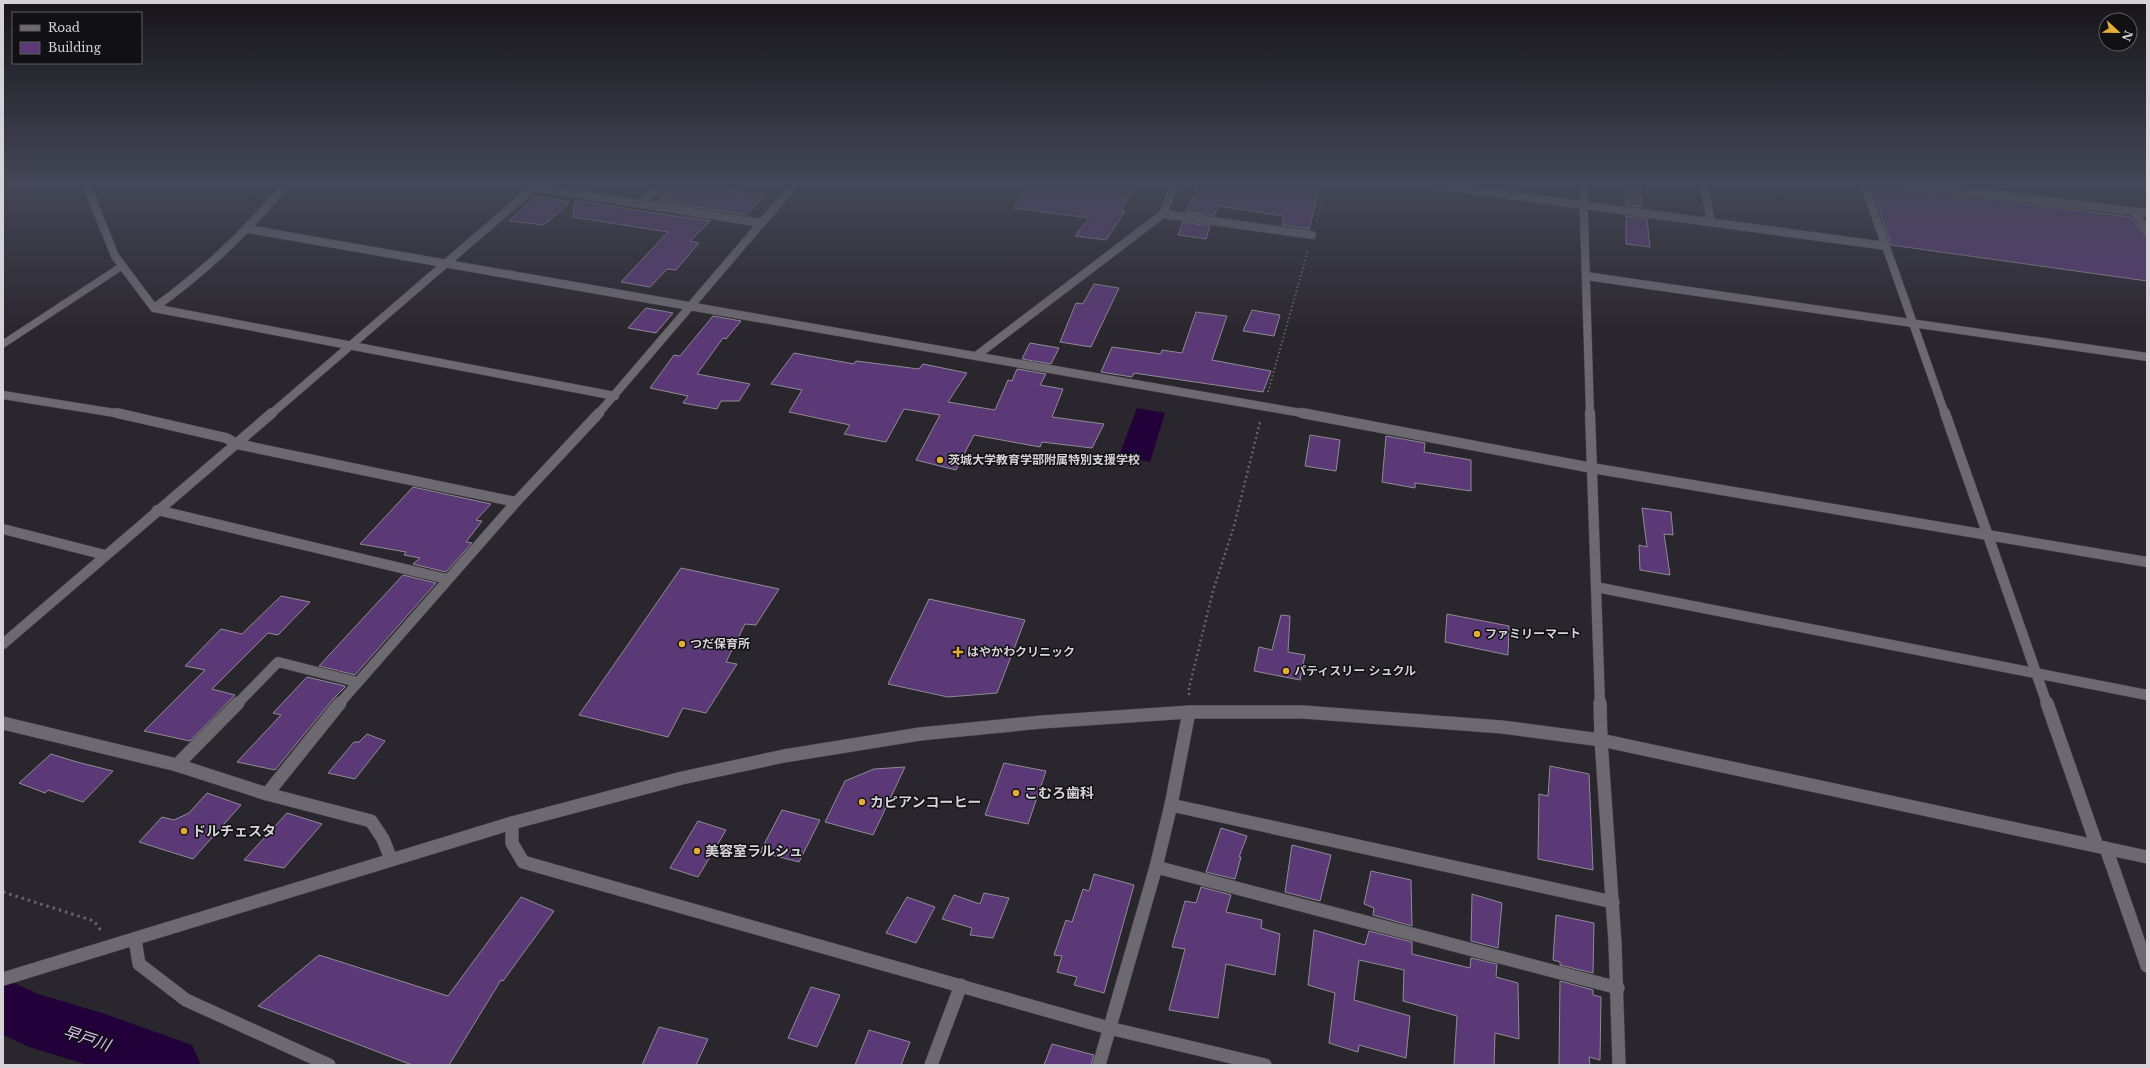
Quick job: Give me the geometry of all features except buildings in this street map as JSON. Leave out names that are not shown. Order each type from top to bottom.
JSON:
[{"type":"street","points":[[106,234],[115,256],[154,308],[615,396]]},
{"type":"street","points":[[154,308],[188,284],[243,234]]},
{"type":"street","points":[[275,234],[1264,406],[1592,468],[2147,562]]},
{"type":"street","points":[[3,644],[156,510],[237,444],[480,234]]},
{"type":"street","points":[[267,794],[357,682],[516,502],[615,396],[752,234]]},
{"type":"street","points":[[976,356],[1137,234]]},
{"type":"street","points":[[1304,234],[1312,235]]},
{"type":"street","points":[[1585,234],[1601,740],[1618,988],[1619,1065]]},
{"type":"street","points":[[1797,234],[1886,246]]},
{"type":"street","points":[[1882,234],[2036,674],[2147,966]]},
{"type":"street","points":[[1586,276],[2147,357]]},
{"type":"street","points":[[3,395],[103,410],[226,438],[237,444],[516,502]]},
{"type":"street","points":[[156,510],[447,579]]},
{"type":"street","points":[[3,529],[105,555]]},
{"type":"street","points":[[1596,588],[2147,696]]},
{"type":"street","points":[[177,765],[278,662],[357,682]]},
{"type":"street","points":[[1099,1065],[1156,867],[1171,805],[1189,712]]},
{"type":"street","points":[[3,979],[512,823],[682,778],[784,756],[859,743],[983,728],[1189,712],[1303,712],[1502,727],[1601,740],[2147,857]]},
{"type":"street","points":[[3,723],[177,765],[267,794],[371,821],[383,839],[391,859]]},
{"type":"street","points":[[1171,805],[1613,902]]},
{"type":"street","points":[[512,823],[512,843],[524,862],[1109,1028],[1266,1065]]},
{"type":"street","points":[[1156,867],[1618,988]]},
{"type":"street","points":[[135,939],[139,964],[186,1000],[329,1065]]},
{"type":"street","points":[[931,1065],[961,985]]},
{"type":"lane","points":[[3,344],[122,266]]},
{"type":"path","points":[[1189,712],[1189,688],[1213,591],[1234,526],[1264,406],[1312,235]]},
{"type":"path","points":[[3,892],[94,921],[112,946]]},
{"type":"shaded area","points":[[1137,408],[1165,413],[1150,462],[1119,456]]},
{"type":"waterway","name":"早戸川","points":[[3,1005],[29,1019],[102,1041],[172,1065]]},
{"type":"place","name":"茨城大学教育学部附属特別支援学校","points":[[940,460]]},
{"type":"place","name":"ファミリーマート","points":[[1477,634]]},
{"type":"place","name":"つだ保育所","points":[[682,644]]},
{"type":"place","name":"はやかわクリニック","points":[[958,652]]},
{"type":"place","name":"パティスリー シュクル","points":[[1286,671]]},
{"type":"place","name":"こむろ歯科","points":[[1016,793]]},
{"type":"place","name":"カピアンコーヒー","points":[[862,802]]},
{"type":"place","name":"ドルチェスタ","points":[[184,831]]},
{"type":"place","name":"美容室ラルシュ","points":[[697,851]]}]
